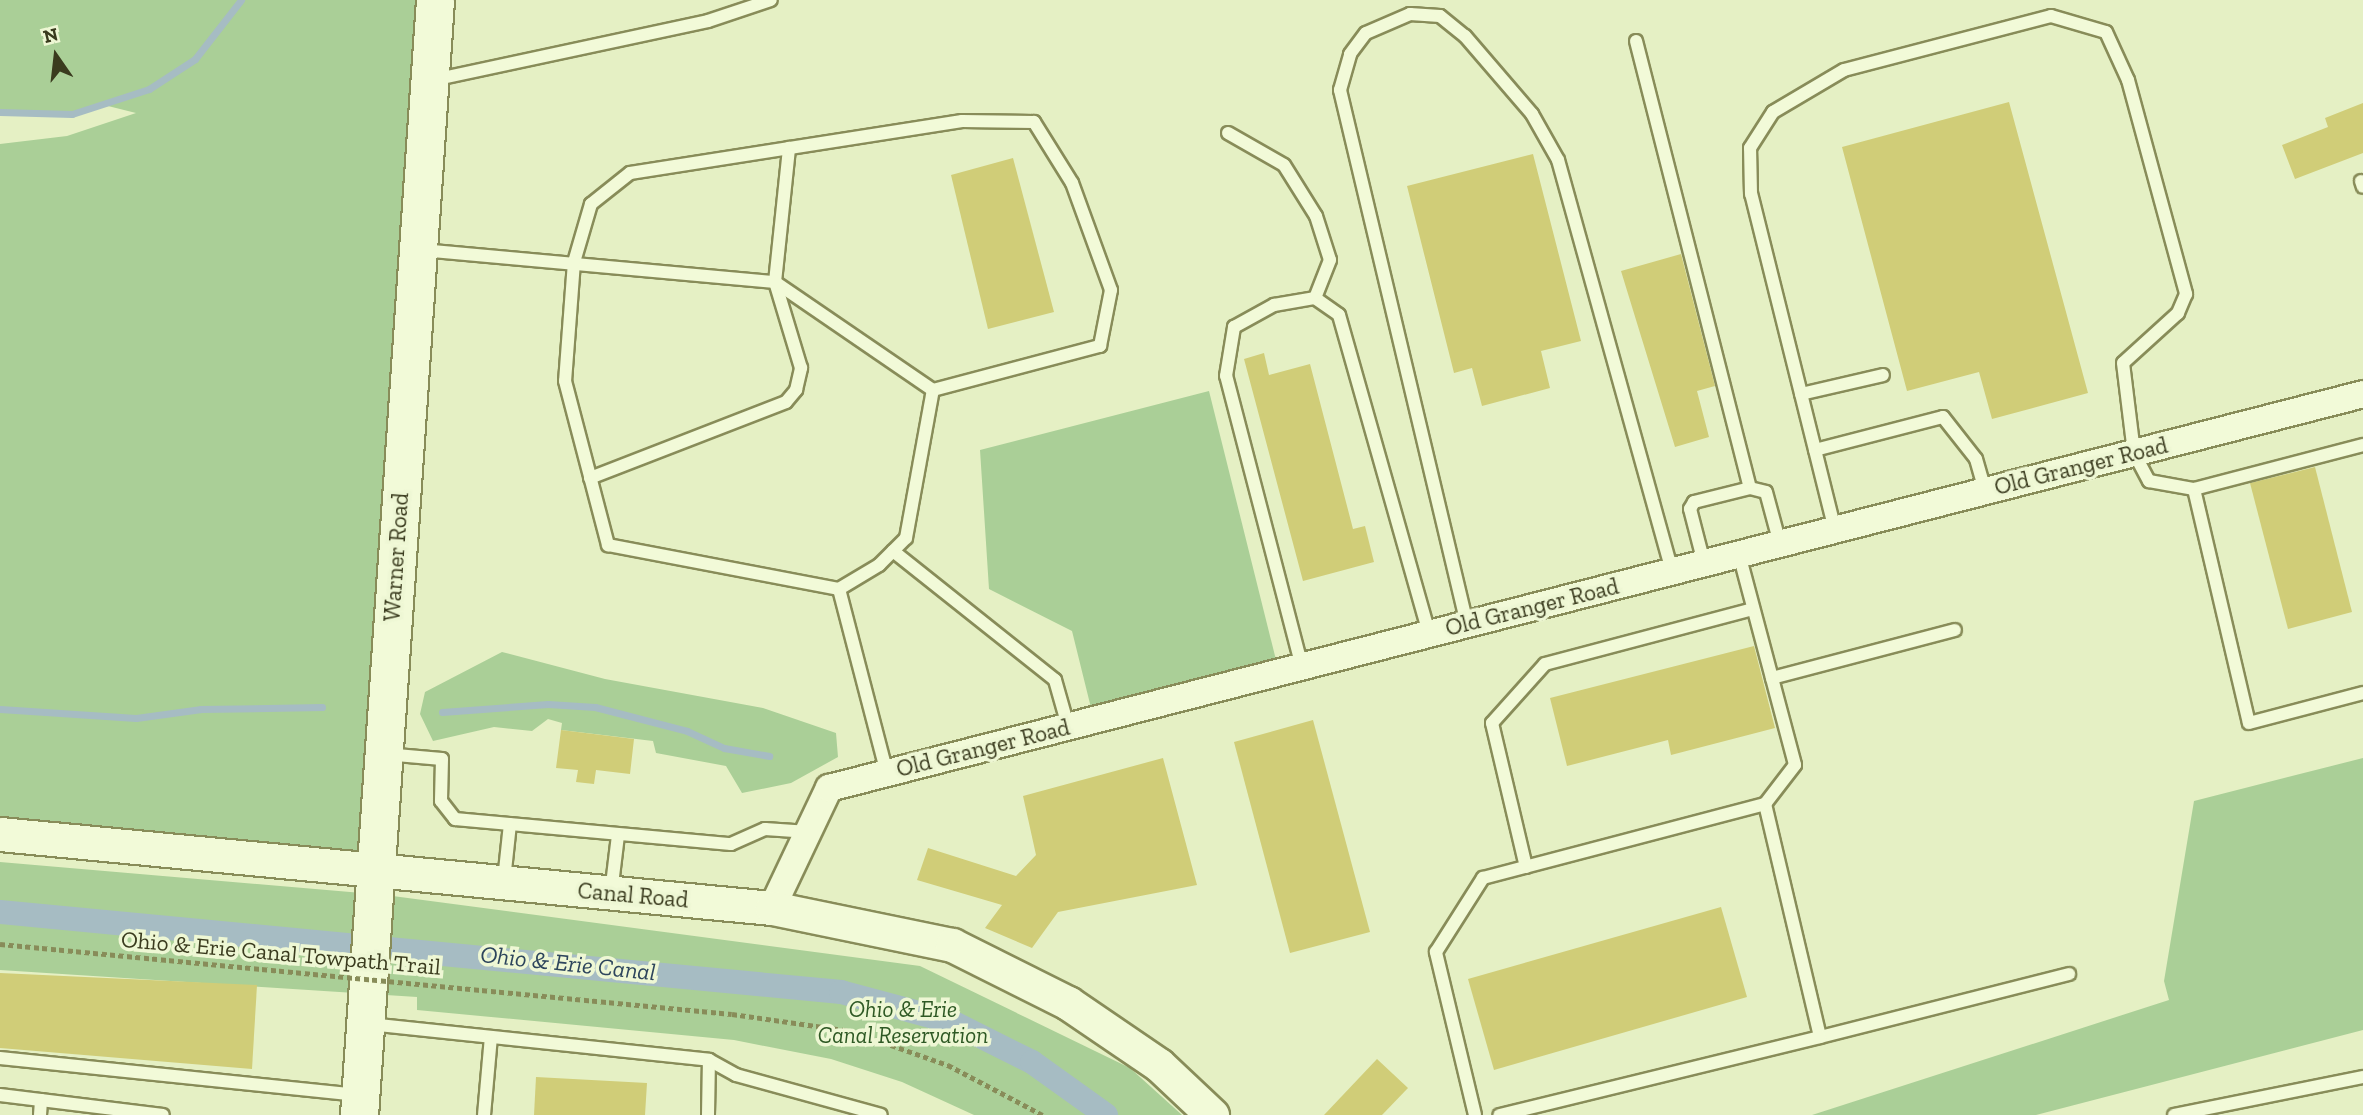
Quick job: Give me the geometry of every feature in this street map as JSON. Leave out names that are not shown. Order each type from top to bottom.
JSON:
[{"type":"main road","name":"Warner Road","points":[[360,1105],[435,0]]},
{"type":"street","name":"Old Granger Road","points":[[772,908],[829,788],[2363,394]]},
{"type":"street","name":"Canal Road","points":[[0,834],[373,883],[503,883],[772,908],[952,944],[1068,1003],[1159,1065],[1212,1115]]},
{"type":"lane","points":[[429,80],[708,21],[771,0]]},
{"type":"lane","points":[[1467,624],[1340,90],[1350,54],[1366,33],[1410,14],[1440,16],[1465,36],[1532,114],[1558,160],[1672,571]]},
{"type":"lane","points":[[1835,530],[1751,194],[1750,148],[1773,112],[1844,70],[2051,16],[2106,32],[2127,80],[2186,293],[2178,313],[2123,363],[2134,453],[2149,481],[2194,489],[2363,445]]},
{"type":"lane","points":[[1636,41],[1750,488]]},
{"type":"lane","points":[[417,249],[574,262],[775,282],[933,390],[1100,346],[1111,290],[1072,183],[1034,122],[962,121],[630,173],[590,204],[574,262],[565,381],[608,545],[839,589],[893,551],[906,538],[933,390]]},
{"type":"lane","points":[[1228,133],[1284,165],[1317,216],[1330,260],[1315,298]]},
{"type":"lane","points":[[590,478],[786,402],[802,368],[775,282],[789,148]]},
{"type":"lane","points":[[1302,667],[1226,376],[1234,327],[1274,304],[1315,298],[1339,315],[1429,634]]},
{"type":"lane","points":[[1801,394],[1883,375]]},
{"type":"lane","points":[[1815,450],[1943,417],[1976,460],[1985,491]]},
{"type":"lane","points":[[1704,563],[1690,509],[1695,502],[1750,488],[1766,492],[1780,544]]},
{"type":"lane","points":[[2194,489],[2249,723],[2363,693]]},
{"type":"lane","points":[[893,551],[1055,680],[1068,726]]},
{"type":"lane","points":[[1475,1115],[1436,952],[1483,878],[1765,804],[1795,765],[1739,554]]},
{"type":"lane","points":[[839,589],[887,773]]},
{"type":"lane","points":[[1526,867],[1492,723],[1545,664],[1754,609]]},
{"type":"lane","points":[[1772,678],[1955,630]]},
{"type":"lane","points":[[382,754],[442,759],[445,811],[455,819],[731,844],[765,829],[808,832]]},
{"type":"lane","points":[[1765,804],[1820,1037]]},
{"type":"lane","points":[[503,883],[510,824]]},
{"type":"lane","points":[[611,893],[618,835]]},
{"type":"lane","points":[[1499,1115],[2069,974]]},
{"type":"lane","points":[[365,1023],[709,1060],[736,1075],[881,1115]]},
{"type":"lane","points":[[484,1115],[491,1037]]},
{"type":"lane","points":[[0,1058],[360,1105]]},
{"type":"lane","points":[[708,1115],[709,1060]]},
{"type":"lane","points":[[2174,1115],[2363,1077]]},
{"type":"lane","points":[[0,1095],[163,1115]]},
{"type":"lane","points":[[40,1115],[41,1100]]},
{"type":"path","name":"Ohio & Erie Canal Towpath Trail","points":[[0,944],[732,1014],[851,1031],[948,1065],[1042,1115]]},
{"type":"green space","points":[[0,0],[435,0],[373,872],[0,834],[0,144],[67,136],[136,113],[108,106],[72,114],[0,112]]},
{"type":"green space","points":[[1209,391],[1279,672],[1094,720],[1072,631],[989,589],[980,450]]},
{"type":"green space","points":[[502,652],[605,679],[763,708],[836,733],[838,757],[791,783],[742,793],[726,766],[656,753],[653,741],[561,730],[562,723],[548,719],[532,731],[494,727],[433,741],[420,714],[425,692]]},
{"type":"green space","points":[[2363,758],[2363,1030],[2036,1115],[1812,1115],[2169,1000],[2164,981],[2194,801]]},
{"type":"green space","name":"Ohio & Erie Canal Reservation","points":[[0,862],[385,895],[920,966],[1130,1068],[1182,1115],[974,1115],[902,1082],[831,1059],[734,1040],[417,1010],[417,997],[0,970]]},
{"type":"building","points":[[2009,102],[2088,393],[1992,419],[1979,372],[1907,391],[1842,147]]},
{"type":"building","points":[[2363,103],[2363,153],[2295,179],[2282,145],[2328,127],[2325,118]]},
{"type":"building","points":[[1533,154],[1581,341],[1541,351],[1550,388],[1482,406],[1472,368],[1454,373],[1407,186]]},
{"type":"building","points":[[1013,158],[1054,312],[988,329],[951,175]]},
{"type":"building","points":[[1681,254],[1715,386],[1697,391],[1709,437],[1675,447],[1621,271]]},
{"type":"building","points":[[1264,353],[1269,375],[1310,364],[1353,529],[1365,526],[1374,562],[1303,581],[1244,359]]},
{"type":"building","points":[[2315,467],[2352,612],[2288,629],[2250,483]]},
{"type":"building","points":[[1754,646],[1775,728],[1671,755],[1668,740],[1567,766],[1550,698]]},
{"type":"building","points":[[1313,720],[1370,932],[1290,953],[1234,742]]},
{"type":"building","points":[[561,730],[634,739],[630,774],[596,770],[594,784],[576,782],[578,770],[556,768]]},
{"type":"building","points":[[1163,758],[1197,885],[1058,912],[1032,948],[985,928],[1002,905],[917,880],[928,848],[1016,876],[1036,855],[1023,796]]},
{"type":"building","points":[[1721,907],[1747,997],[1494,1070],[1468,979]]},
{"type":"building","points":[[0,973],[257,985],[252,1069],[0,1048]]},
{"type":"building","points":[[1377,1059],[1408,1088],[1382,1115],[1324,1115]]},
{"type":"building","points":[[536,1077],[647,1083],[645,1115],[534,1115]]},
{"type":"waterway","points":[[0,112],[72,114],[149,89],[195,59],[241,0]]},
{"type":"waterway","points":[[442,712],[548,704],[595,707],[687,731],[724,748],[769,756]]},
{"type":"waterway","points":[[0,709],[136,718],[201,709],[322,707]]},
{"type":"waterway","name":"Ohio & Erie Canal","points":[[0,912],[841,992],[952,1022],[1032,1062],[1106,1115]]}]
